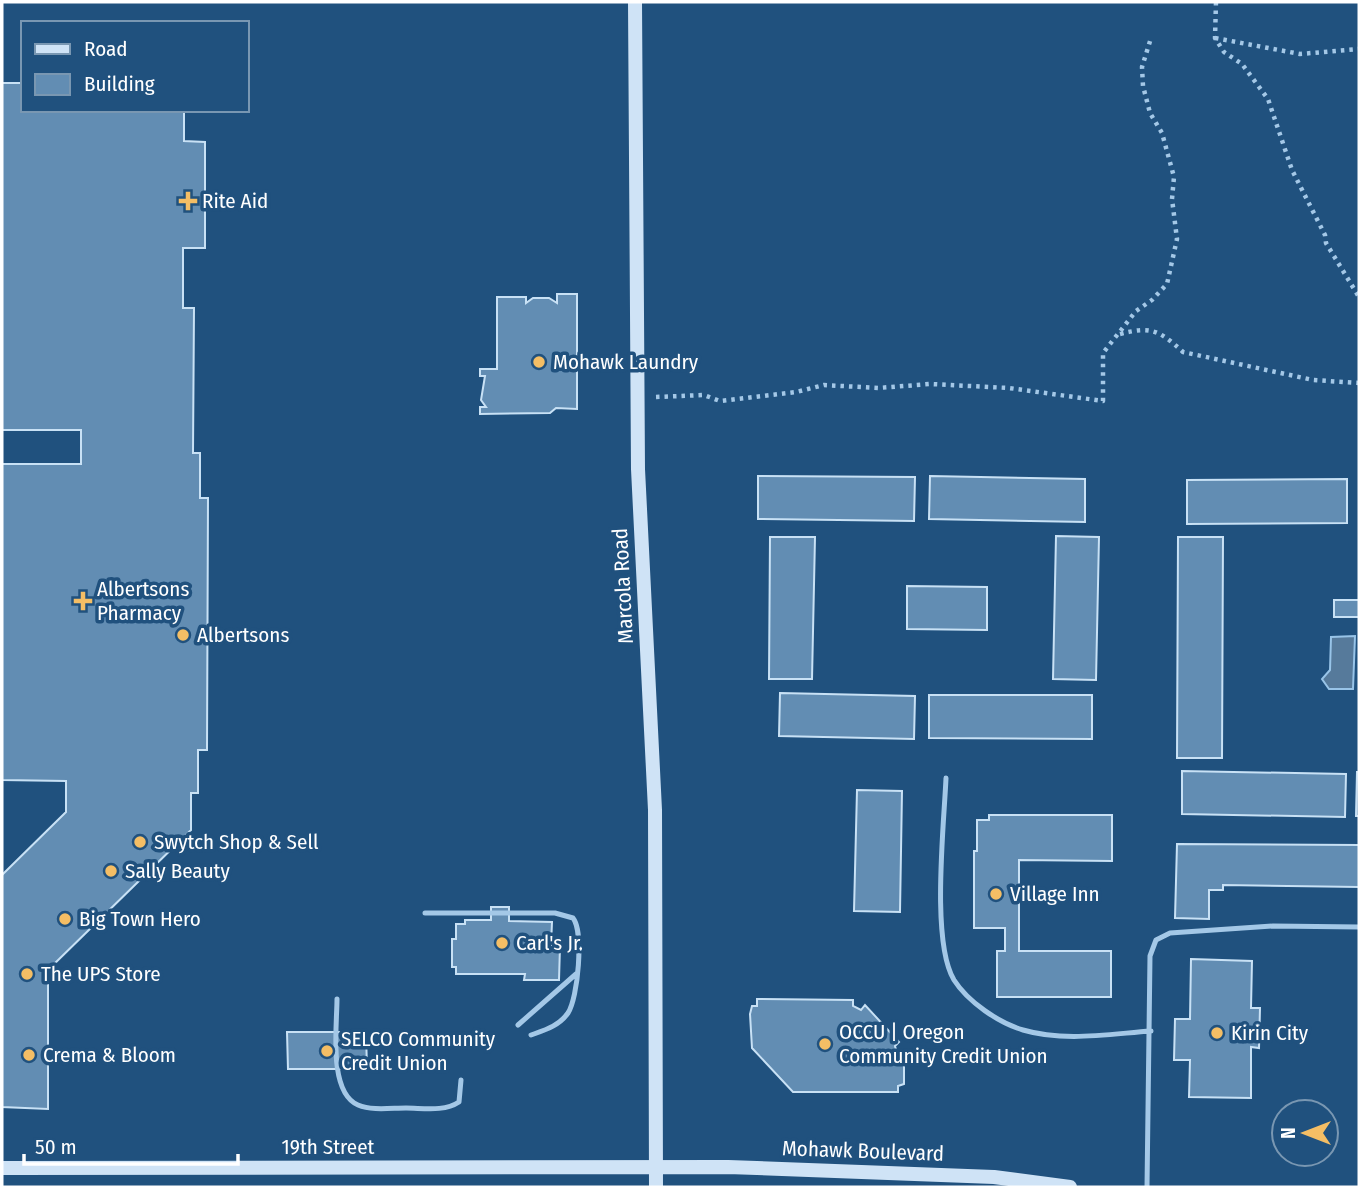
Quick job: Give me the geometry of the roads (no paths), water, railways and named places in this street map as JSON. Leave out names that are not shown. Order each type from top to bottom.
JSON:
[{"type":"main road","name":"Marcola Road","points":[[635,2],[638,469],[655,799],[656,1187]]},
{"type":"main road","name":"19th Street","points":[[2,1168],[654,1167]]},
{"type":"main road","name":"Mohawk Boulevard","points":[[654,1167],[929,1181],[994,1177],[1070,1187]]},
{"type":"lane","points":[[946,778],[942,872],[944,951],[955,980],[986,1012],[1022,1030],[1076,1037],[1151,1031]]},
{"type":"lane","points":[[425,913],[566,914],[578,924],[580,933],[570,1010],[561,1021],[531,1035]]},
{"type":"lane","points":[[1147,1187],[1150,956],[1156,940],[1170,933],[1273,926],[1359,927]]},
{"type":"lane","points":[[518,1025],[576,974]]},
{"type":"lane","points":[[337,999],[337,1074],[348,1099],[373,1108],[446,1108],[459,1102],[461,1080]]},
{"type":"water","points":[[1355,636],[1353,689],[1329,689],[1322,679],[1330,670],[1331,637]]},
{"type":"place","name":"Rite Aid","points":[[188,201]]},
{"type":"place","name":"Mohawk Laundry","points":[[539,362]]},
{"type":"place","name":"Albertsons Pharmacy","points":[[83,601]]},
{"type":"place","name":"Albertsons","points":[[183,635]]},
{"type":"place","name":"Swytch Shop & Sell","points":[[140,842]]},
{"type":"place","name":"Sally Beauty","points":[[111,871]]},
{"type":"place","name":"Village Inn","points":[[996,894]]},
{"type":"place","name":"Big Town Hero","points":[[65,919]]},
{"type":"place","name":"Carl's Jr.","points":[[502,943]]},
{"type":"place","name":"The UPS Store","points":[[27,974]]},
{"type":"place","name":"Kirin City","points":[[1217,1033]]},
{"type":"place","name":"OCCU | Oregon Community Credit Union","points":[[825,1044]]},
{"type":"place","name":"SELCO Community Credit Union","points":[[327,1051]]},
{"type":"place","name":"Crema & Bloom","points":[[29,1055]]}]
